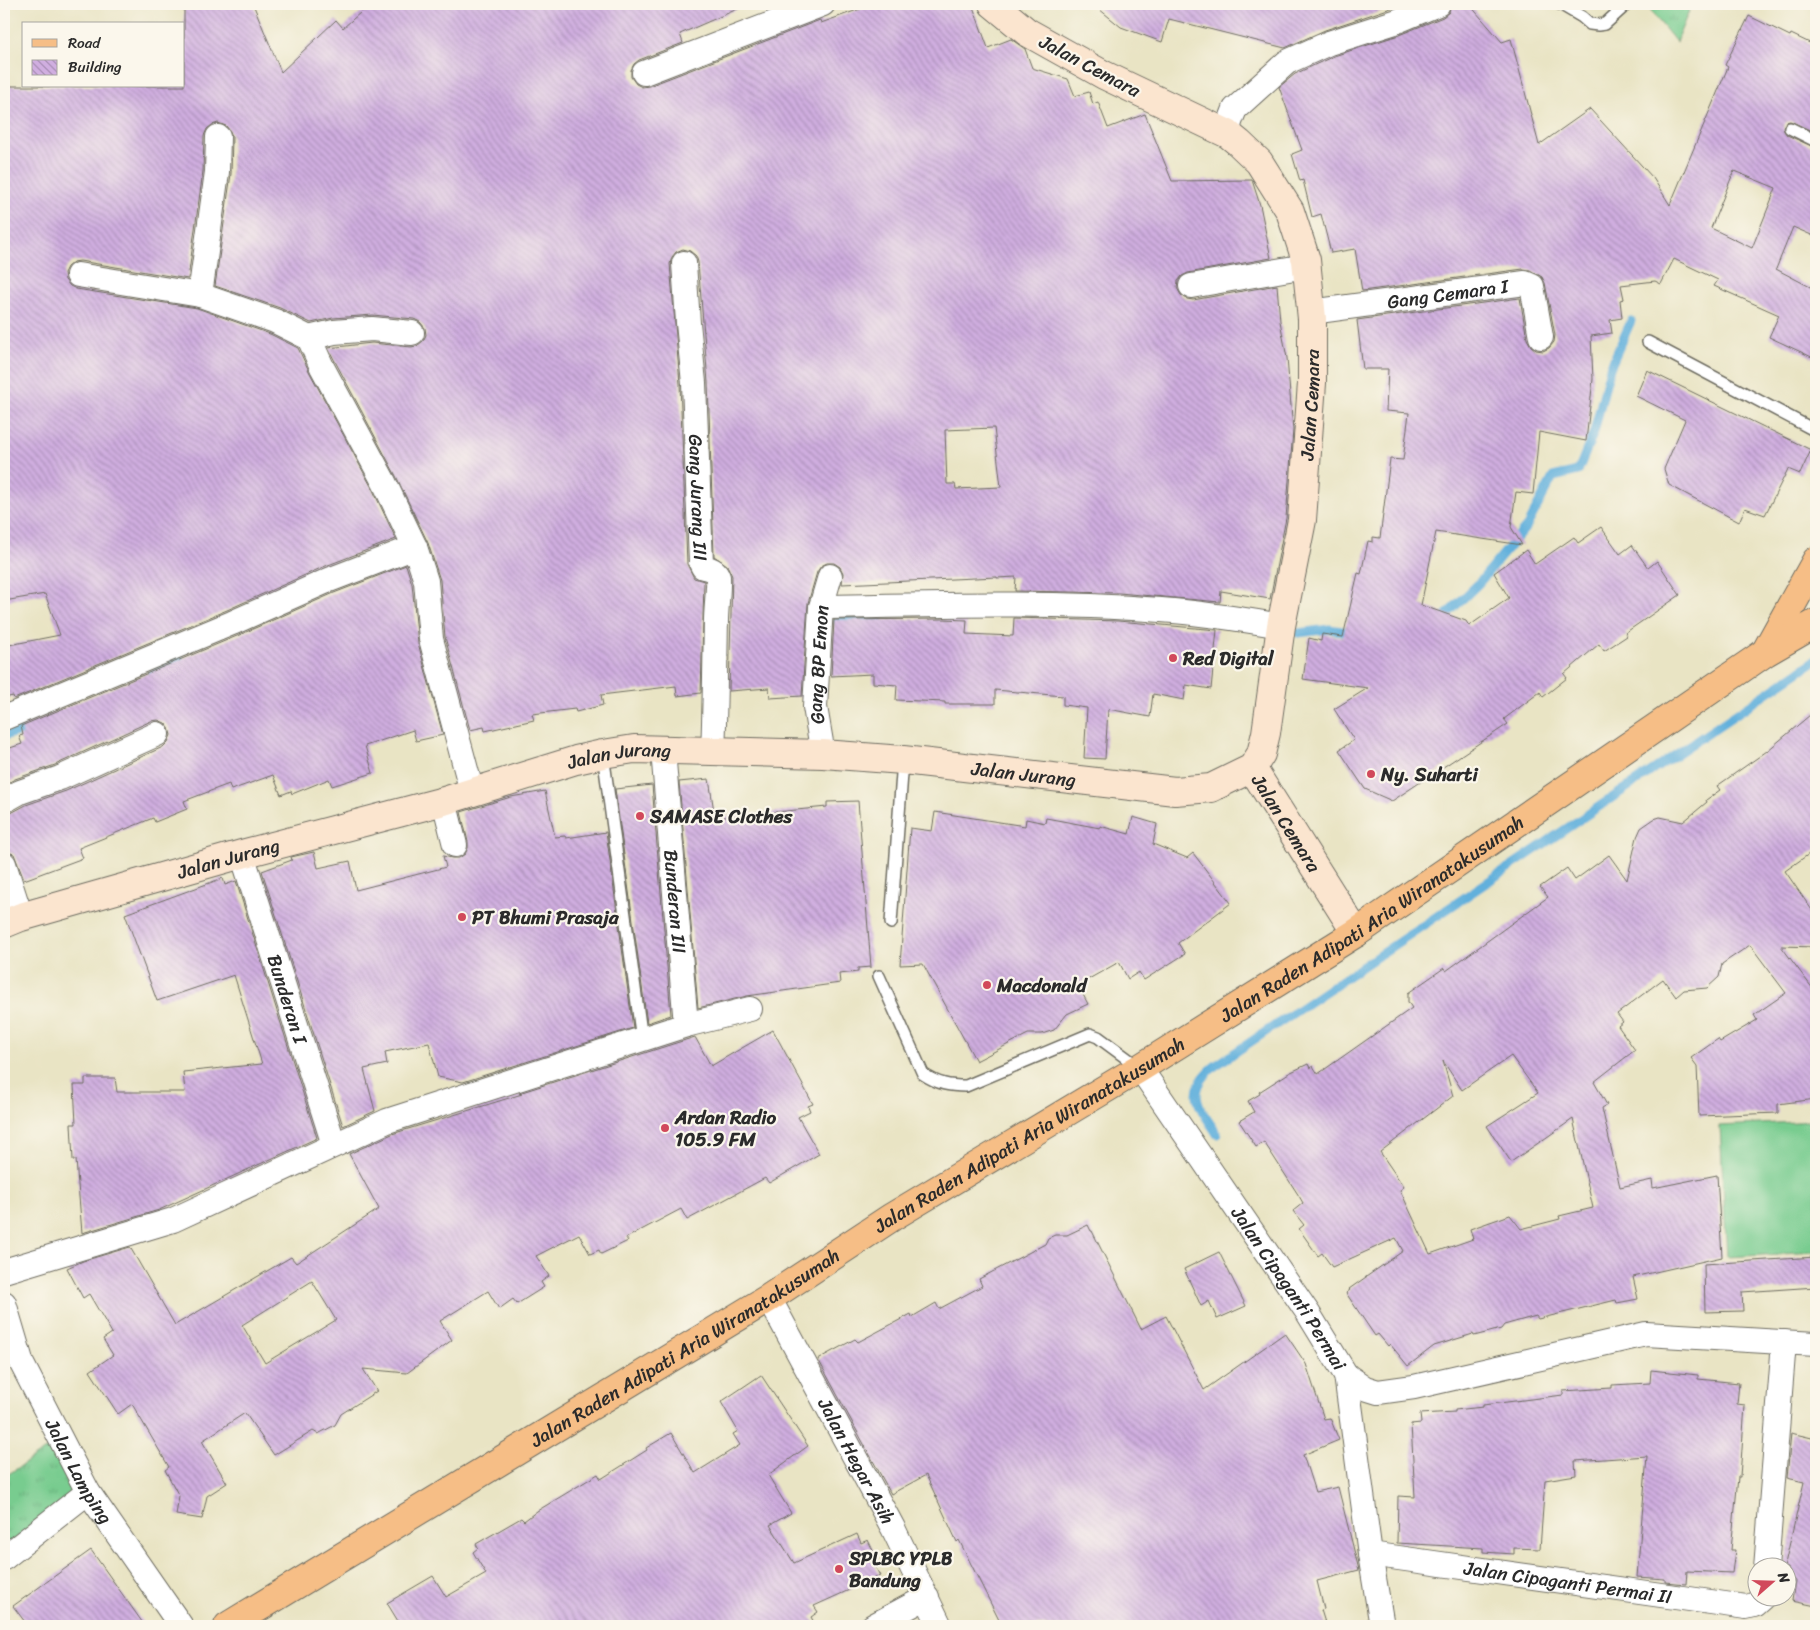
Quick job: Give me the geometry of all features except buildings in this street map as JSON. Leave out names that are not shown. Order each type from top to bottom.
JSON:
[{"type":"main road","name":"Jalan Cemara","points":[[994,4],[1027,32],[1104,75],[1228,134],[1259,162],[1290,211],[1306,260],[1312,312],[1312,384],[1302,520],[1281,626],[1266,733],[1261,754],[1252,768],[1356,933]]},
{"type":"main road","points":[[1766,652],[1816,561]]},
{"type":"main road","name":"Jalan Raden Adipati Aria Wiranatakusumah","points":[[232,1625],[769,1298],[892,1217],[1140,1068],[1356,933],[1766,652],[1816,623]]},
{"type":"main road","name":"Jalan Jurang","points":[[12,920],[242,854],[444,801],[576,760],[634,750],[823,754],[903,760],[1175,791],[1211,788],[1233,779],[1252,768]]},
{"type":"street","points":[[644,73],[823,4]]},
{"type":"street","points":[[1228,134],[1235,109],[1287,62],[1329,43],[1395,22],[1438,4]]},
{"type":"street","points":[[200,295],[217,172],[218,137]]},
{"type":"street","name":"Gang Jurang III","points":[[684,263],[694,383],[701,563],[703,567],[715,572],[718,578],[716,595],[716,689],[713,752]]},
{"type":"street","points":[[1191,286],[1306,266]]},
{"type":"street","points":[[78,275],[200,295],[275,321],[309,338],[322,367],[384,482],[415,547],[426,581],[431,639],[472,792]]},
{"type":"street","name":"Gang Cemara I","points":[[1312,312],[1525,283],[1532,286],[1541,337]]},
{"type":"street","points":[[309,338],[334,332],[372,329],[412,333]]},
{"type":"street","points":[[4,718],[232,623],[329,580],[415,547]]},
{"type":"street","name":"Gang BP Emon","points":[[823,754],[815,707],[821,607],[830,576]]},
{"type":"street","points":[[821,607],[1009,604],[1160,610],[1222,616],[1281,626]]},
{"type":"street","points":[[4,801],[20,792],[60,778],[158,734]]},
{"type":"street","name":"Bunderan III","points":[[663,750],[686,1026]]},
{"type":"street","points":[[444,801],[455,845]]},
{"type":"street","name":"Bunderan I","points":[[242,854],[334,1145]]},
{"type":"street","points":[[4,864],[12,920]]},
{"type":"street","points":[[4,1271],[173,1220],[387,1121],[686,1026],[750,1009]]},
{"type":"street","name":"Jalan Cipaganti Permai","points":[[1140,1068],[1308,1313],[1346,1375],[1370,1554],[1382,1626]]},
{"type":"street","name":"Jalan Hegar Asih","points":[[769,1298],[893,1528],[940,1626]]},
{"type":"street","name":"Jalan Lamping","points":[[4,1303],[22,1364],[88,1492],[181,1626]]},
{"type":"street","points":[[1346,1375],[1365,1388],[1378,1392],[1414,1387],[1646,1334],[1816,1344]]},
{"type":"street","points":[[1767,1558],[1784,1342]]},
{"type":"street","points":[[4,1558],[88,1492]]},
{"type":"street","name":"Jalan Cipaganti Permai II","points":[[1370,1554],[1748,1606]]},
{"type":"street","points":[[873,1626],[927,1596]]},
{"type":"lane","points":[[1560,4],[1590,24],[1598,25],[1605,24],[1627,4]]},
{"type":"lane","points":[[1790,128],[1816,140]]},
{"type":"lane","points":[[1648,342],[1816,431]]},
{"type":"lane","points":[[603,754],[642,1040]]},
{"type":"lane","points":[[891,923],[903,760]]},
{"type":"lane","points":[[878,976],[923,1074],[934,1082],[950,1086],[966,1086],[1090,1034],[1098,1037],[1140,1068]]},
{"type":"green space","points":[[1645,4],[1694,4],[1691,6],[1676,42]]},
{"type":"green space","points":[[1816,1121],[1816,1252],[1727,1257],[1720,1126]]},
{"type":"green space","points":[[53,1445],[73,1493],[4,1548],[4,1477]]},
{"type":"waterway","points":[[1440,621],[1478,584],[1527,526],[1553,477],[1578,471],[1594,432],[1610,368],[1631,321]]},
{"type":"waterway","points":[[837,621],[879,617]]},
{"type":"waterway","points":[[1298,633],[1329,629],[1356,633]]},
{"type":"waterway","points":[[152,674],[179,657]]},
{"type":"waterway","points":[[1217,1134],[1200,1107],[1197,1092],[1205,1075],[1215,1066],[1816,660]]},
{"type":"waterway","points":[[4,736],[33,727]]},
{"type":"place","name":"Red Digital","points":[[1173,658]]},
{"type":"place","name":"Ny. Suharti","points":[[1371,774]]},
{"type":"place","name":"SAMASE Clothes","points":[[640,816]]},
{"type":"place","name":"PT Bhumi Prasaja","points":[[462,917]]},
{"type":"place","name":"Macdonald","points":[[987,985]]},
{"type":"place","name":"Ardan Radio 105.9 FM","points":[[665,1128]]},
{"type":"place","name":"SPLBC YPLB Bandung","points":[[839,1569]]}]
